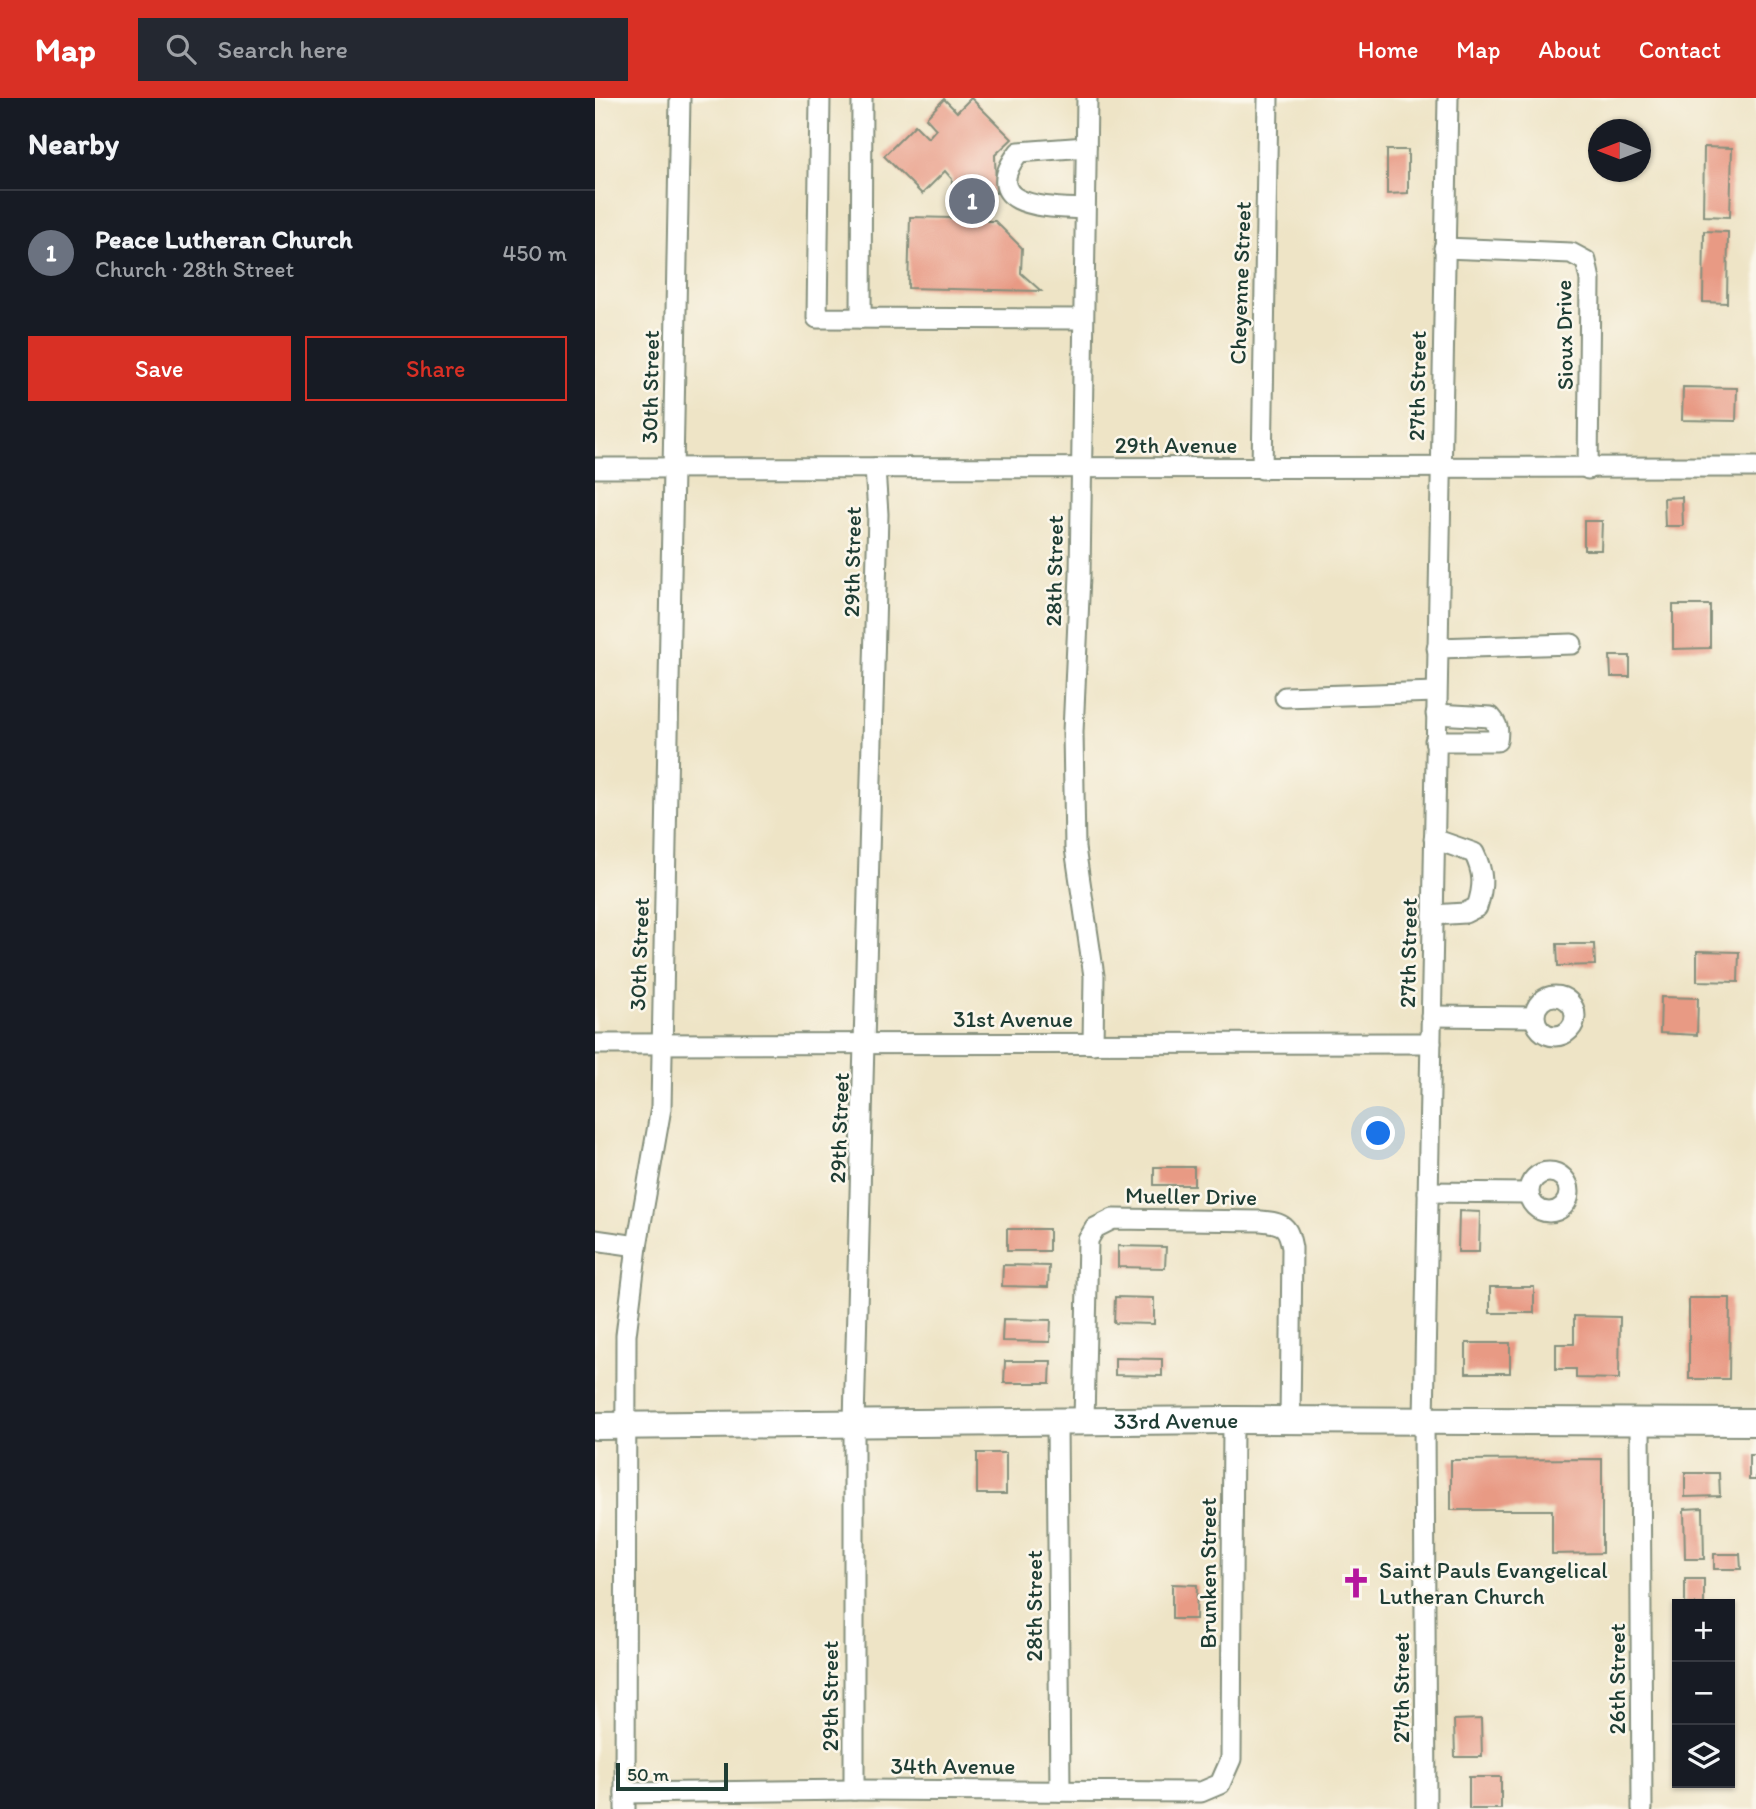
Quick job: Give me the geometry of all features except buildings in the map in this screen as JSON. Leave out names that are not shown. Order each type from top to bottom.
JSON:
[{"type":"main road","name":"33rd Avenue","points":[[595,1426],[1233,1420],[1756,1422]]},
{"type":"street","name":"30th Street","points":[[625,1801],[626,1335],[637,1246],[661,1108],[680,98]]},
{"type":"street","points":[[820,98],[817,318],[1082,319]]},
{"type":"street","points":[[860,318],[862,98]]},
{"type":"street","name":"28th Street","points":[[1087,98],[1083,209],[1080,575],[1073,732],[1075,848],[1094,976],[1093,1044]]},
{"type":"street","name":"Cheyenne Street","points":[[1262,469],[1268,98]]},
{"type":"street","name":"27th Street","points":[[1426,1809],[1424,1421],[1448,98]]},
{"type":"street","points":[[1083,209],[1030,206],[1015,200],[1007,185],[1009,165],[1019,152],[1086,147]]},
{"type":"street","name":"Sioux Drive","points":[[1444,248],[1571,253],[1586,261],[1590,280],[1588,469]]},
{"type":"street","name":"29th Avenue","points":[[595,468],[1756,467]]},
{"type":"street","name":"29th Street","points":[[854,1790],[854,1422],[867,1044],[878,514],[876,468]]},
{"type":"street","points":[[1437,648],[1572,644]]},
{"type":"street","points":[[1285,697],[1436,692]]},
{"type":"street","points":[[1436,714],[1490,717],[1497,724],[1499,732],[1497,741],[1436,741]]},
{"type":"street","points":[[1433,915],[1465,913],[1477,907],[1483,884],[1482,869],[1474,853],[1434,839]]},
{"type":"street","points":[[1431,1016],[1534,1017]]},
{"type":"street","name":"31st Avenue","points":[[595,1044],[1430,1043]]},
{"type":"street","points":[[1428,1192],[1527,1193]]},
{"type":"street","name":"Mueller Drive","points":[[1084,1421],[1088,1240],[1095,1228],[1113,1219],[1261,1221],[1282,1223],[1289,1229],[1292,1248],[1290,1420]]},
{"type":"street","points":[[595,1240],[637,1246]]},
{"type":"street","name":"Brunken Street","points":[[1232,1726],[1233,1420]]},
{"type":"street","name":"28th Street","points":[[1056,1421],[1059,1791]]},
{"type":"street","name":"26th Street","points":[[1640,1422],[1642,1809]]},
{"type":"street","name":"34th Avenue","points":[[625,1801],[854,1790],[1201,1792],[1220,1784],[1231,1759],[1232,1726]]},
{"type":"place","name":"Peace Lutheran Church","points":[[972,201]]},
{"type":"place","name":"Saint Pauls Evangelical Lutheran Church","points":[[1356,1583]]}]
